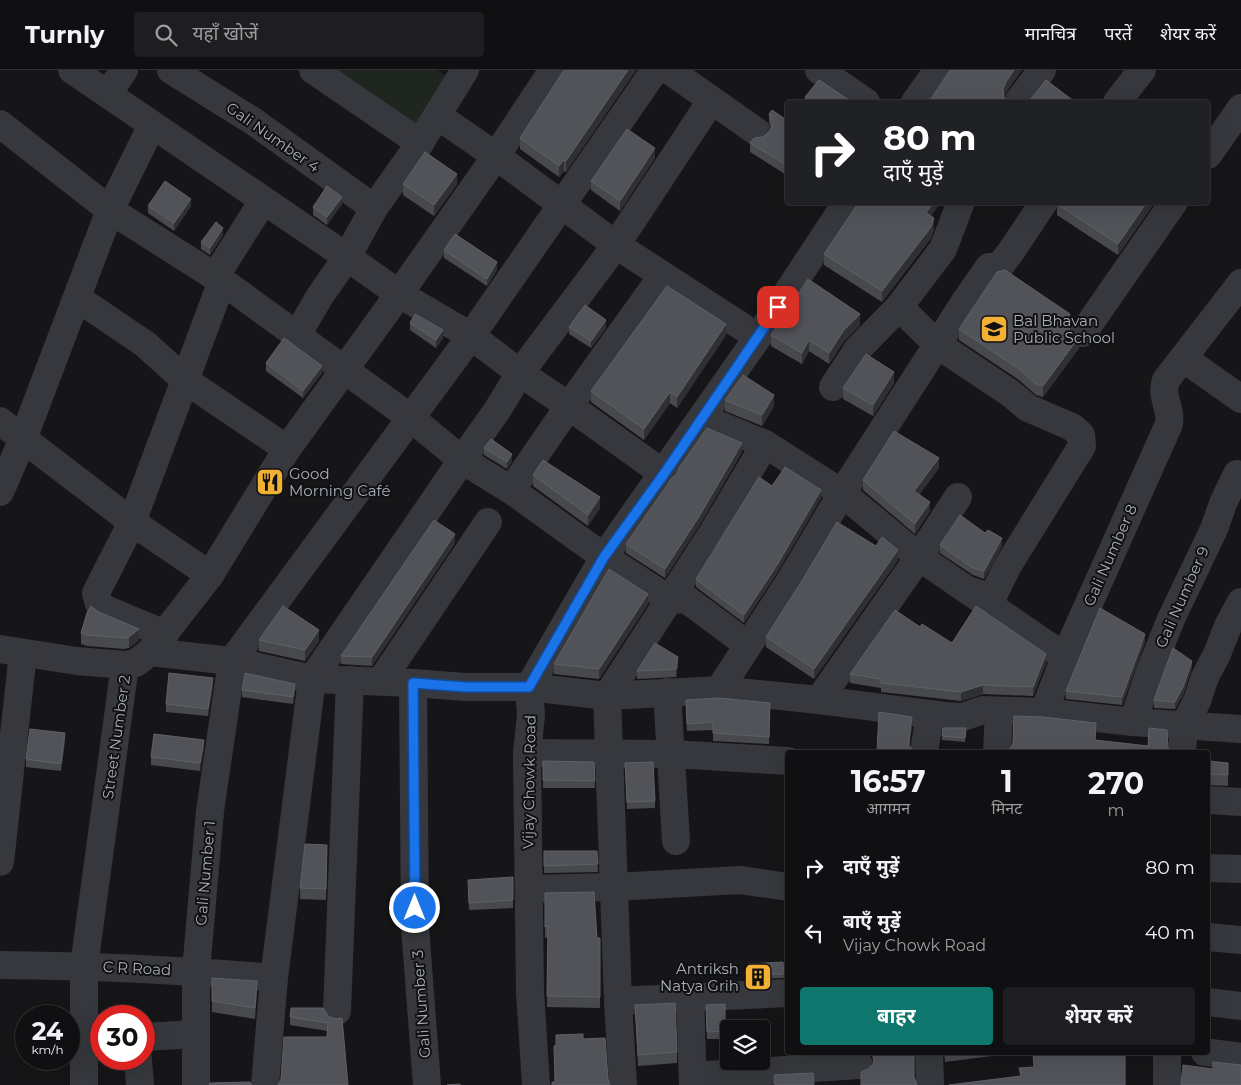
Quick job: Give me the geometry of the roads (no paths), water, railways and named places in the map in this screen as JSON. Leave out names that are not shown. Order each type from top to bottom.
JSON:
[{"type":"street","points":[[72,70],[348,257],[399,294],[470,336],[664,474]]},
{"type":"street","points":[[108,94],[124,70]]},
{"type":"street","name":"Gali Number 4","points":[[171,70],[253,122],[374,208]]},
{"type":"street","points":[[313,70],[420,143]]},
{"type":"street","points":[[157,643],[210,575],[287,449],[496,156],[553,70]]},
{"type":"street","points":[[232,662],[470,336],[655,70]]},
{"type":"street","points":[[669,70],[711,102],[757,132]]},
{"type":"street","points":[[916,100],[938,70]]},
{"type":"street","points":[[1020,100],[1042,70]]},
{"type":"street","points":[[1120,100],[1142,70]]},
{"type":"street","points":[[297,336],[320,296],[348,257],[374,208],[438,116],[460,72]]},
{"type":"street","points":[[828,72],[863,100]]},
{"type":"street","points":[[265,1085],[274,978],[312,679],[496,412],[520,373],[616,245],[711,102]]},
{"type":"street","points":[[1210,152],[1241,108]]},
{"type":"street","points":[[438,116],[496,156],[616,245],[758,337]]},
{"type":"street","points":[[0,124],[110,210],[219,279],[411,418],[462,460],[511,490],[604,557],[670,600],[686,599],[748,645]]},
{"type":"street","points":[[0,492],[23,439],[110,210],[152,125]]},
{"type":"street","points":[[264,201],[219,279],[185,380],[132,522],[96,593],[96,599],[105,609],[157,643],[232,662],[312,679],[380,681],[465,687],[529,687],[607,696],[719,690],[963,717],[983,710],[1044,712],[1133,722],[1183,739],[1241,729]]},
{"type":"street","points":[[529,687],[604,557],[664,474],[758,337],[845,205]]},
{"type":"street","points":[[833,387],[858,350],[900,307],[942,249],[960,205]]},
{"type":"street","points":[[719,690],[790,581],[842,493],[964,303],[989,268],[998,267],[1010,253],[1042,205]]},
{"type":"street","points":[[1083,333],[1172,205]]},
{"type":"street","points":[[511,490],[663,275]]},
{"type":"street","points":[[1237,296],[1184,358],[1241,400]]},
{"type":"street","points":[[77,298],[145,344],[185,380],[287,449]]},
{"type":"street","points":[[900,307],[938,345],[1010,393],[1028,408],[1072,427],[1081,435],[1082,446],[1078,454],[1007,567],[992,598],[968,590]]},
{"type":"street","name":"Gali Number 8","points":[[1044,712],[1065,657],[1169,424],[1170,418],[1163,388],[1166,380],[1184,358]]},
{"type":"street","points":[[702,418],[765,444],[842,493],[919,557],[1065,657]]},
{"type":"street","points":[[0,421],[132,522],[210,575]]},
{"type":"street","points":[[623,1085],[618,1001],[607,696],[670,600],[765,444]]},
{"type":"street","name":"Gali Number 9","points":[[1133,722],[1170,619],[1214,529],[1224,501],[1237,474]]},
{"type":"street","points":[[819,700],[919,557],[958,497]]},
{"type":"street","points":[[380,681],[488,522]]},
{"type":"street","points":[[1183,739],[1204,677],[1241,602]]},
{"type":"street","name":"Street Number 2","points":[[90,1015],[84,966],[126,665],[136,663],[157,643]]},
{"type":"street","points":[[0,862],[12,651],[77,661],[126,665]]},
{"type":"street","name":"Gali Number 1","points":[[196,1085],[196,971],[210,811],[232,662]]},
{"type":"street","points":[[337,1012],[350,680]]},
{"type":"street","name":"Gali Number 3","points":[[413,683],[415,927],[427,1085]]},
{"type":"street","name":"Vijay Chowk Road","points":[[529,687],[531,715],[527,753],[530,992],[536,1085]]},
{"type":"street","points":[[667,692],[676,841]]},
{"type":"street","points":[[997,750],[999,711]]},
{"type":"street","points":[[924,750],[930,714]]},
{"type":"street","points":[[527,753],[671,754],[785,761]]},
{"type":"street","points":[[1210,800],[1241,802]]},
{"type":"street","points":[[1210,868],[1241,870]]},
{"type":"street","points":[[529,889],[614,887],[740,880],[785,887]]},
{"type":"street","points":[[1210,937],[1241,940]]},
{"type":"street","name":"C R Road","points":[[0,965],[84,966],[196,971],[274,978]]},
{"type":"street","points":[[618,1001],[785,993]]},
{"type":"street","points":[[690,998],[693,1080],[859,1067]]},
{"type":"street","points":[[1210,1002],[1241,1006]]},
{"type":"street","points":[[155,1036],[195,1034]]},
{"type":"street","points":[[1210,1053],[1241,1057]]},
{"type":"street","name":"Street Number 2","points":[[84,1085],[90,1055]]},
{"type":"street","points":[[929,1055],[930,1085]]},
{"type":"street","points":[[1166,1085],[1167,1055]]},
{"type":"street","points":[[139,1070],[140,1085]]},
{"type":"place","name":"Bal Bhavan Public School","points":[[994,329]]},
{"type":"place","name":"Good Morning Café","points":[[270,482]]},
{"type":"place","name":"Antriksh Natya Grih","points":[[758,977]]}]
